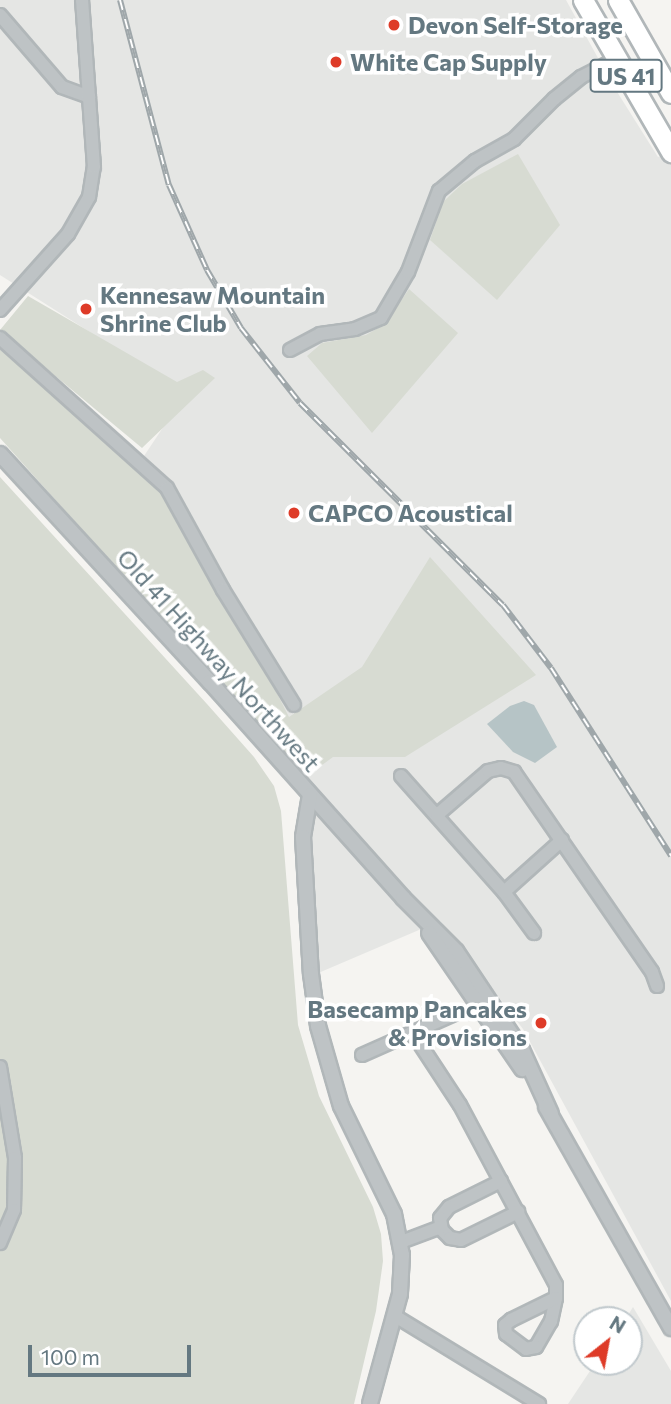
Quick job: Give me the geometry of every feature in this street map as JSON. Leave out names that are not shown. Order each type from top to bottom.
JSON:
[{"type":"main road","name":"US 41","points":[[583,0],[671,152]]},
{"type":"main road","name":"US 41","points":[[618,0],[671,93]]},
{"type":"street","points":[[0,310],[68,234],[89,197],[94,167],[82,0]]},
{"type":"street","points":[[0,15],[62,87],[89,97]]},
{"type":"street","points":[[290,350],[320,334],[355,329],[381,318],[402,286],[439,191],[475,161],[514,139],[554,99],[581,77],[616,58]]},
{"type":"street","points":[[0,338],[167,488],[230,601],[294,705]]},
{"type":"street","name":"Old 41 Highway Northwest","points":[[0,454],[116,578],[403,898],[441,934],[474,976],[522,1050],[551,1114],[671,1328]]},
{"type":"street","points":[[437,815],[488,771],[501,768],[521,778],[652,972],[657,986]]},
{"type":"street","points":[[401,776],[504,892],[534,933]]},
{"type":"street","points":[[310,795],[303,837],[311,974],[320,1034],[335,1090],[385,1191],[401,1242],[402,1274],[395,1316],[370,1404]]},
{"type":"street","points":[[504,892],[562,840]]},
{"type":"street","points":[[362,1055],[454,1014]]},
{"type":"street","points":[[412,1032],[460,1105],[556,1285],[556,1298],[551,1321],[536,1347],[526,1349],[506,1334],[505,1325],[511,1320],[556,1298]]},
{"type":"street","points":[[0,1067],[15,1158],[14,1210],[0,1243]]},
{"type":"street","points":[[501,1181],[449,1207],[440,1218],[441,1227],[450,1238],[461,1240],[518,1212]]},
{"type":"street","points":[[401,1242],[441,1227]]},
{"type":"street","points":[[395,1316],[539,1404]]},
{"type":"shaded area","points":[[0,0],[566,0],[614,87],[658,157],[671,151],[671,1301],[523,1029],[440,921],[316,974],[303,799],[265,655],[138,465],[186,393],[0,275]]},
{"type":"shaded area","points":[[518,154],[560,225],[497,300],[430,240],[443,202],[462,184]]},
{"type":"shaded area","points":[[409,289],[458,333],[372,433],[307,356],[322,343],[366,335],[385,324]]},
{"type":"shaded area","points":[[28,296],[177,382],[203,370],[215,378],[142,448],[0,330]]},
{"type":"shaded area","points":[[0,347],[134,465],[167,501],[260,660],[289,717],[362,667],[430,557],[536,675],[405,757],[333,757],[318,768],[307,769],[288,760],[0,438]]},
{"type":"shaded area","points":[[0,477],[254,757],[274,786],[281,811],[298,1025],[319,1096],[373,1207],[381,1234],[383,1261],[376,1311],[354,1404],[0,1404]]},
{"type":"shaded area","points":[[524,701],[534,705],[557,747],[535,763],[513,752],[487,724],[510,706]]},
{"type":"shaded area","points":[[643,1324],[671,1371],[671,1404],[568,1404],[587,1376],[643,1376]]},
{"type":"railway","points":[[120,0],[169,185],[207,270],[241,328],[300,403],[503,605],[551,668],[671,856]]},
{"type":"place","name":"Devon Self-Storage","points":[[394,25]]},
{"type":"place","name":"White Cap Supply","points":[[336,62]]},
{"type":"place","name":"Kennesaw Mountain Shrine Club","points":[[86,309]]},
{"type":"place","name":"CAPCO Acoustical","points":[[294,513]]},
{"type":"place","name":"Basecamp Pancakes & Provisions","points":[[541,1023]]}]
